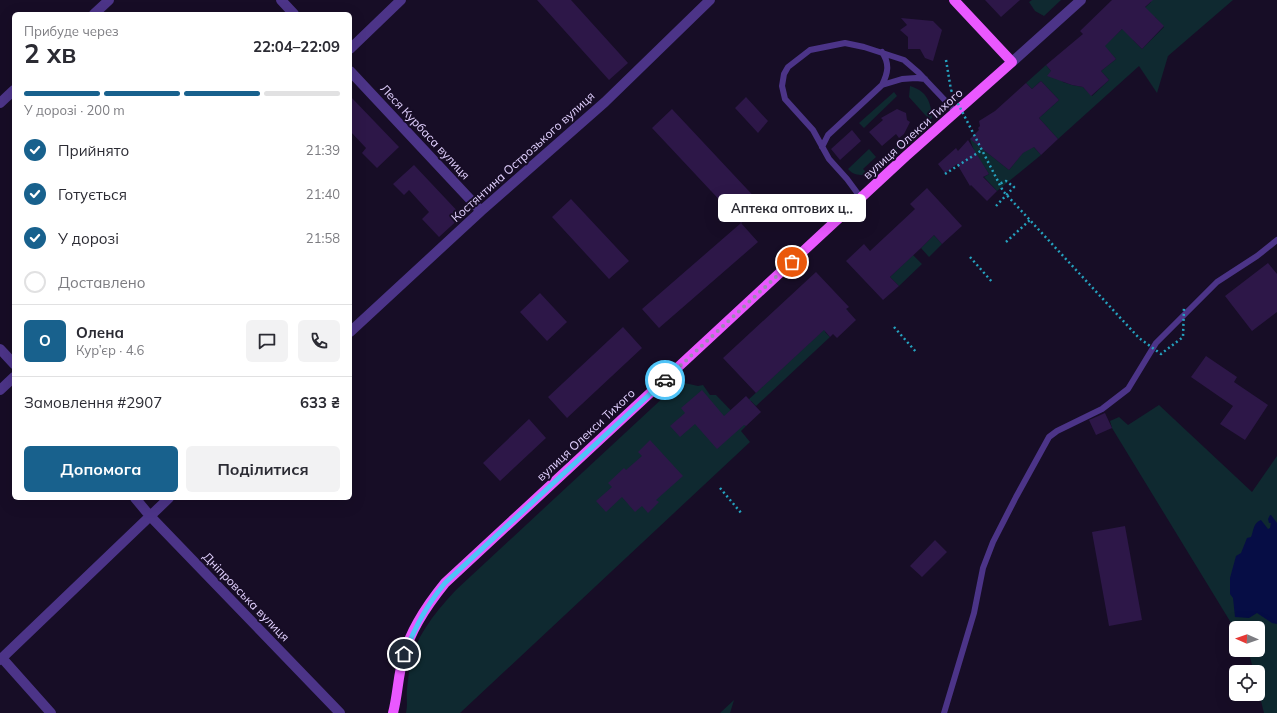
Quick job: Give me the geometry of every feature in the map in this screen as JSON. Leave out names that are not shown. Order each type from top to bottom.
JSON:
[{"type":"main road","points":[[954,0],[1012,62]]},
{"type":"main road","name":"вулиця Олекси Тихого","points":[[393,713],[404,654],[421,617],[431,600],[445,583],[861,198],[1012,62]]},
{"type":"street","points":[[96,12],[109,0]]},
{"type":"street","points":[[281,0],[292,12]]},
{"type":"street","points":[[352,47],[401,0]]},
{"type":"street","name":"Костянтина Острозького вулиця","points":[[352,330],[482,211],[605,102],[710,0]]},
{"type":"street","name":"вулиця Олекси Тихого","points":[[1012,62],[1081,0]]},
{"type":"street","name":"Леся Курбаса вулиця","points":[[352,73],[482,211]]},
{"type":"street","points":[[0,103],[12,92]]},
{"type":"street","points":[[0,349],[12,362]]},
{"type":"street","points":[[0,390],[12,379]]},
{"type":"street","name":"Дніпровська вулиця","points":[[137,500],[150,516],[340,713]]},
{"type":"street","points":[[51,713],[1,659],[167,500]]},
{"type":"lane","points":[[861,198],[847,179],[829,159],[813,130],[785,99],[782,86],[784,74],[788,67],[810,50],[844,43],[864,47],[904,60],[956,112]]},
{"type":"lane","points":[[822,146],[828,135],[882,85],[888,73],[887,60],[882,52]]},
{"type":"lane","points":[[882,85],[902,79],[916,78],[925,80]]},
{"type":"lane","points":[[944,713],[974,613],[984,568],[993,542],[1049,437],[1057,431],[1102,409],[1128,389],[1156,343],[1186,312],[1217,282],[1257,256],[1277,240]]},
{"type":"path","points":[[946,60],[951,90],[1003,191],[1139,338],[1161,354],[1183,337],[1184,307]]},
{"type":"path","points":[[945,174],[982,150]]},
{"type":"path","points":[[996,206],[1014,187],[1006,180],[999,184]]},
{"type":"path","points":[[1006,242],[1030,220]]},
{"type":"path","points":[[970,258],[993,283]]},
{"type":"path","points":[[894,328],[917,353]]},
{"type":"path","points":[[720,488],[742,514]]},
{"type":"shaded area","points":[[1032,0],[1061,0],[1044,16],[1035,11],[1029,2]]},
{"type":"shaded area","points":[[1149,0],[1233,0],[1168,56],[1157,93],[1139,66],[1058,139],[1039,118],[1059,100],[1041,81],[1032,89],[1026,83],[1046,65],[1055,76],[1057,75],[1063,82],[1083,87],[1092,96],[1109,80],[1101,71],[1116,59],[1104,46],[1151,2]],"holes":[[[1155,17],[1164,27],[1142,49],[1133,40]]]},
{"type":"shaded area","points":[[910,86],[916,88],[927,98],[931,107],[932,118],[868,175],[857,175],[853,173],[848,169],[869,149],[876,157],[863,169],[868,174],[927,117],[909,97]]},
{"type":"shaded area","points":[[894,92],[897,96],[864,128],[859,123]]},
{"type":"shaded area","points":[[979,130],[984,150],[1009,170],[1025,150],[1034,147],[1041,155],[997,191],[984,177],[989,174],[974,151],[970,139]]},
{"type":"shaded area","points":[[934,235],[942,244],[929,257],[921,248]]},
{"type":"shaded area","points":[[913,255],[922,264],[899,286],[890,277]]},
{"type":"shaded area","points":[[846,309],[848,311],[825,332],[830,337],[756,406],[751,401],[747,401]]},
{"type":"shaded area","points":[[680,382],[698,386],[703,385],[710,395],[716,395],[746,426],[741,431],[750,442],[460,713],[406,713],[409,675],[414,651],[429,622],[443,605],[457,589]]},
{"type":"shaded area","points":[[1159,405],[1252,492],[1277,456],[1277,713],[1264,713],[1261,701],[1265,701],[1265,665],[1252,665],[1250,657],[1265,657],[1265,621],[1230,621],[1112,428],[1110,421],[1119,417],[1128,425]]},
{"type":"shaded area","points":[[1270,515],[1277,523],[1277,624],[1272,623],[1257,613],[1249,618],[1235,617],[1233,598],[1230,594],[1230,578],[1236,556],[1241,553],[1247,538],[1251,537],[1258,521],[1261,520],[1268,529],[1270,528],[1271,523],[1269,523],[1268,519]]},
{"type":"shaded area","points":[[734,700],[730,713],[720,713]]},
{"type":"building","points":[[537,0],[571,0],[628,63],[609,80]]},
{"type":"building","points":[[985,0],[1020,0],[1001,17]]},
{"type":"building","points":[[1112,0],[1153,0],[1145,7],[1164,26],[1142,49],[1122,29],[1105,46],[1116,59],[1101,71],[1109,80],[1091,96],[1083,87],[1072,85],[1047,76],[1051,71],[1046,65],[1083,34],[1080,31]]},
{"type":"building","points":[[901,18],[933,21],[942,30],[933,61],[925,58],[920,49],[908,49],[908,37],[900,30],[907,25]]},
{"type":"building","points":[[1041,81],[1059,100],[1039,118],[1058,139],[1041,155],[1034,147],[1023,153],[1009,170],[970,139],[979,130],[979,121],[995,111],[1026,83],[1032,89]]},
{"type":"building","points":[[746,97],[768,121],[758,133],[735,108]]},
{"type":"building","points":[[352,98],[399,147],[377,168],[362,153],[366,148],[352,133]]},
{"type":"building","points":[[672,109],[761,204],[741,223],[652,128]]},
{"type":"building","points":[[897,109],[906,113],[907,120],[910,122],[904,134],[899,138],[896,134],[882,146],[869,132],[883,120],[881,118]]},
{"type":"building","points":[[852,130],[861,141],[840,160],[831,149]]},
{"type":"building","points":[[968,140],[989,174],[983,177],[997,191],[987,201],[971,185],[970,186],[957,164],[945,173],[938,164],[956,148],[958,151]]},
{"type":"building","points":[[414,165],[462,216],[439,237],[422,219],[429,212],[409,190],[404,195],[393,184]]},
{"type":"building","points":[[927,188],[962,226],[942,244],[934,235],[890,277],[899,286],[883,300],[846,261],[864,244],[870,251],[915,209],[910,204]]},
{"type":"building","points":[[571,199],[629,261],[609,279],[552,217]]},
{"type":"building","points":[[741,223],[758,242],[659,328],[642,309]]},
{"type":"building","points":[[1268,263],[1277,274],[1277,312],[1252,331],[1225,296]]},
{"type":"building","points":[[816,272],[849,307],[846,309],[856,320],[837,338],[833,334],[830,337],[824,330],[756,393],[723,358]]},
{"type":"building","points":[[540,293],[567,322],[547,341],[520,312]]},
{"type":"building","points":[[623,327],[642,348],[567,418],[548,397]]},
{"type":"building","points":[[1206,356],[1237,377],[1234,382],[1268,405],[1245,440],[1220,424],[1233,406],[1191,377]]},
{"type":"building","points":[[702,390],[724,416],[746,396],[761,412],[717,449],[695,424],[680,437],[670,426],[685,413],[681,408]]},
{"type":"building","points":[[1105,413],[1112,428],[1096,435],[1089,420]]},
{"type":"building","points":[[529,419],[546,438],[500,481],[483,463]]},
{"type":"building","points":[[650,440],[683,476],[656,500],[659,502],[648,513],[642,506],[635,512],[622,497],[606,512],[596,501],[612,487],[608,483],[624,468],[626,470],[642,456],[638,452]]},
{"type":"building","points":[[1125,526],[1142,620],[1109,626],[1092,532]]},
{"type":"building","points":[[935,540],[947,552],[922,577],[910,566]]},
{"type":"way so far","points":[[665,380],[792,262]]},
{"type":"place","name":"Аптека оптових ц‥","points":[[792,262]]},
{"type":"route","points":[[404,654],[421,617],[431,600],[445,583],[665,380]]}]
